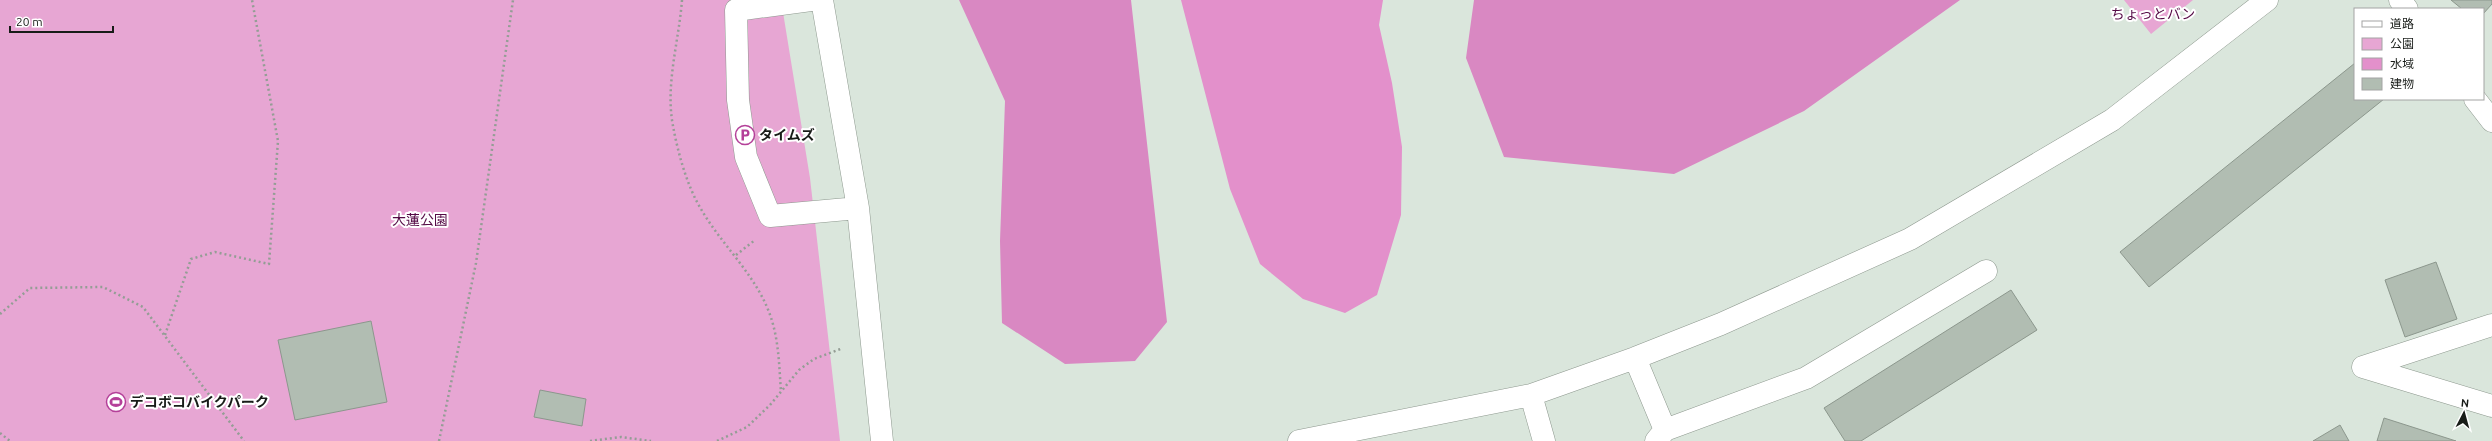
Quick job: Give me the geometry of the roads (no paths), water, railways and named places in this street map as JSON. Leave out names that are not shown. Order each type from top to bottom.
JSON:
[{"type":"street","points":[[811,0],[736,10],[738,100],[746,157],[770,216],[858,208]]},
{"type":"street","points":[[822,0],[858,208],[882,441]]},
{"type":"street","points":[[1299,441],[1531,395],[1635,358],[1721,324],[1910,239],[2112,120],[2267,0]]},
{"type":"street","points":[[2400,0],[2406,8]]},
{"type":"street","points":[[2477,100],[2492,121]]},
{"type":"street","points":[[1635,358],[1660,436],[1806,378],[1986,271]]},
{"type":"street","points":[[2492,325],[2363,368],[2492,406]]},
{"type":"street","points":[[1531,395],[1544,441]]},
{"type":"water","points":[[1181,0],[1383,0],[1379,25],[1392,83],[1402,147],[1401,215],[1377,295],[1345,313],[1303,299],[1260,264],[1230,189]]},
{"type":"place","name":"タイムズ","points":[[745,135]]},
{"type":"place","name":"デコボコバイクパーク","points":[[116,402]]},
{"type":"park label","name":"ちょっとバン","points":[[2153,14]]},
{"type":"park label","name":"大蓮公園","points":[[420,220]]}]
